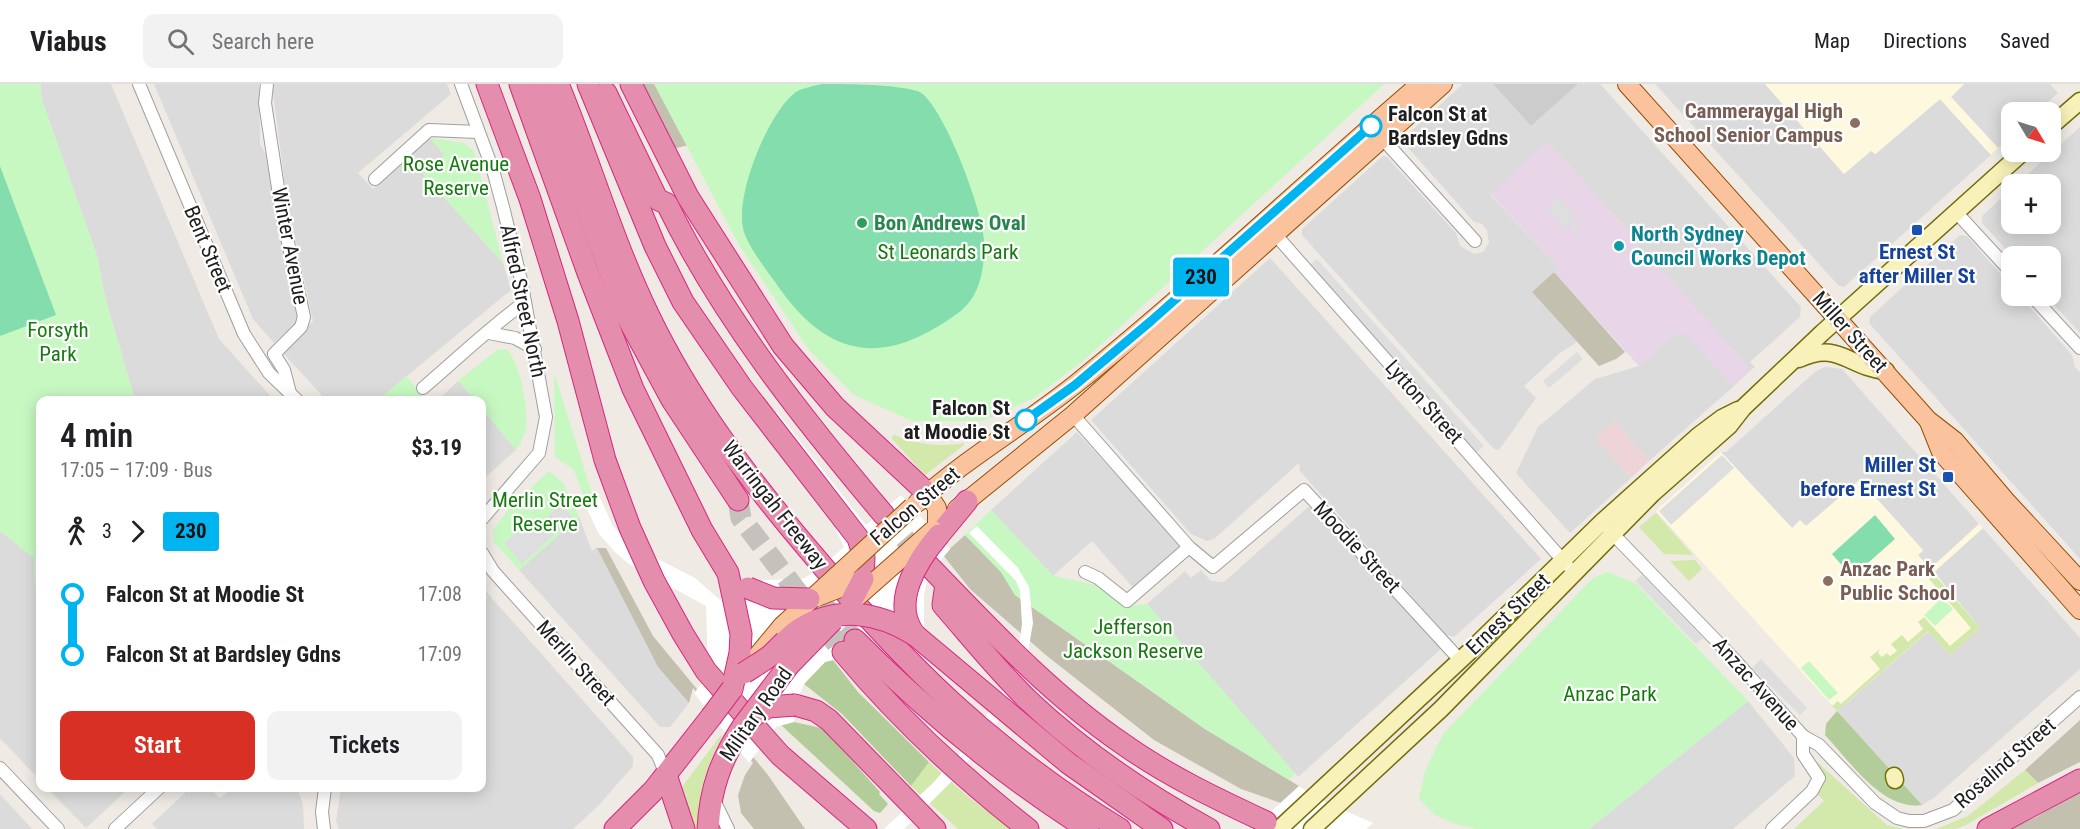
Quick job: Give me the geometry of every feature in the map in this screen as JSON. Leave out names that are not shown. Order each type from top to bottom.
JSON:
[{"type":"highway","points":[[487,84],[530,198],[568,321],[605,460],[630,528],[654,581],[706,671],[780,755],[866,829]]},
{"type":"highway","points":[[520,84],[588,273],[633,389],[693,511],[728,573],[741,591],[738,681]]},
{"type":"highway","name":"Warringah Freeway","points":[[541,84],[626,313],[672,400],[738,500]]},
{"type":"highway","name":"Warringah Freeway","points":[[558,84],[620,254],[650,318],[695,398],[743,468],[792,530],[890,643],[958,711],[1026,767],[1120,829]]},
{"type":"highway","name":"Warringah Freeway","points":[[568,84],[634,261],[682,356],[751,462],[829,559]]},
{"type":"highway","points":[[574,84],[636,225],[675,296],[683,302]]},
{"type":"highway","points":[[588,84],[655,246],[683,302],[723,363],[849,524],[863,550],[863,579]]},
{"type":"highway","points":[[602,84],[657,199],[667,204]]},
{"type":"highway","points":[[620,84],[668,193],[667,204],[703,270],[770,371],[884,515]]},
{"type":"highway","points":[[631,84],[688,197],[783,346],[920,500]]},
{"type":"highway","points":[[967,501],[936,530],[907,590],[906,616],[909,639],[1068,763],[1162,829]]},
{"type":"highway","points":[[929,566],[1058,694],[1121,743],[1182,782],[1273,826]]},
{"type":"highway","name":"Military Road","points":[[708,829],[712,790],[719,767],[738,735],[789,665],[844,609],[863,579]]},
{"type":"highway","points":[[946,584],[943,605],[1031,703],[1084,748],[1145,790],[1209,829]]},
{"type":"highway","points":[[741,591],[773,598],[808,599]]},
{"type":"highway","points":[[738,681],[799,629],[844,609],[897,625],[1000,735],[1073,789],[1139,829]]},
{"type":"highway","points":[[1028,829],[995,804],[905,722],[849,646],[974,749],[1088,829]]},
{"type":"highway","name":"Falcon Street","points":[[615,829],[666,775],[738,681]]},
{"type":"highway","points":[[738,735],[768,707],[795,705],[816,711],[829,720],[935,829]]},
{"type":"highway","points":[[666,775],[684,829]]},
{"type":"highway","points":[[1988,829],[2080,780]]},
{"type":"main road","name":"Falcon Street","points":[[738,681],[782,626],[808,599],[920,500],[1101,364],[1420,84]]},
{"type":"main road","name":"Falcon Street","points":[[967,501],[1073,415],[1443,84]]},
{"type":"main road","name":"Miller Street","points":[[1627,84],[1928,420],[1955,441],[2006,501],[2080,581]]},
{"type":"main road","points":[[2061,117],[2080,100]]},
{"type":"main road","name":"Ernest Street","points":[[1312,829],[1441,709],[1568,566],[1698,436],[1722,418],[1743,408],[2012,162]]},
{"type":"main road","points":[[1791,363],[1811,354],[1833,352],[1861,366],[1886,371]]},
{"type":"main road","name":"Miller Street","points":[[1928,420],[1941,452],[2080,610]]},
{"type":"main road","points":[[920,500],[937,508],[936,530]]},
{"type":"main road","name":"Falcon Street","points":[[844,609],[893,564],[936,530]]},
{"type":"main road","points":[[808,599],[863,579],[893,564]]},
{"type":"main road","name":"Ernest Street","points":[[1273,826],[1314,797],[1460,660],[1568,566]]},
{"type":"street","name":"Bent Street","points":[[139,84],[244,334],[269,373],[292,396]]},
{"type":"street","name":"Winter Avenue","points":[[267,84],[266,103],[282,214],[304,317],[301,327],[274,354],[284,370],[293,396]]},
{"type":"street","name":"Alfred Street North","points":[[461,84],[498,188],[535,349],[546,417],[539,453],[486,514]]},
{"type":"street","points":[[375,179],[429,130],[478,132]]},
{"type":"street","points":[[1382,138],[1475,241]]},
{"type":"street","points":[[1956,212],[2001,261]]},
{"type":"street","name":"Lytton Street","points":[[1274,233],[1568,566]]},
{"type":"street","points":[[423,388],[489,333],[498,321],[525,302]]},
{"type":"street","points":[[2041,306],[2080,348]]},
{"type":"street","points":[[489,333],[515,338],[535,349]]},
{"type":"street","name":"Moodie Street","points":[[1073,415],[1189,547],[1213,567],[1304,490],[1460,660]]},
{"type":"street","name":"Anzac Avenue","points":[[1607,527],[1733,658],[1803,736],[1819,745],[1885,810],[1909,821],[1924,821]]},
{"type":"street","points":[[1084,572],[1098,578],[1127,602],[1189,547]]},
{"type":"street","name":"Merlin Street","points":[[486,560],[493,571],[660,757],[666,775]]},
{"type":"street","name":"Rosalind Street","points":[[1924,821],[1953,810],[2080,697]]},
{"type":"street","points":[[1772,829],[1812,791],[1819,778],[1803,754],[1803,736]]},
{"type":"street","points":[[652,748],[669,753],[690,746]]},
{"type":"street","points":[[0,768],[58,829]]},
{"type":"street","points":[[712,790],[716,807],[728,829]]},
{"type":"street","points":[[124,826],[155,792]]},
{"type":"street","points":[[324,792],[322,812],[324,829]]},
{"type":"shaded area","points":[[40,84],[111,84],[219,339],[270,396],[134,396],[106,301],[97,256],[42,100]]},
{"type":"shaded area","points":[[154,84],[259,84],[260,144],[268,158],[299,320],[274,343],[253,319]]},
{"type":"shaded area","points":[[272,84],[447,84],[451,94],[358,173],[373,189],[430,138],[445,155],[423,174],[503,263],[511,290],[383,396],[322,396],[284,354],[285,348],[313,321],[287,201]]},
{"type":"shaded area","points":[[631,84],[694,84],[708,140],[665,151]]},
{"type":"shaded area","points":[[1463,84],[1493,84],[1531,126],[1578,84],[1600,84],[1801,307],[1800,317],[1750,362],[1755,367],[1751,370],[1666,275],[1664,276],[1638,248],[1635,238],[1547,142],[1490,195],[1559,267],[1532,292],[1577,342],[1560,353],[1524,386],[1536,398],[1499,450],[1494,449],[1302,235],[1302,229],[1383,156],[1387,157],[1456,233],[1460,246],[1474,254],[1483,252],[1489,243],[1487,230],[1482,224],[1474,222],[1401,140]]},
{"type":"shaded area","points":[[1493,84],[1578,84],[1531,126]]},
{"type":"shaded area","points":[[1655,84],[1765,84],[1844,174],[1871,150],[1876,154],[1940,99],[1991,155],[1844,287],[1839,286]]},
{"type":"shaded area","name":"Cammeraygal High School Senior Campus","points":[[1765,84],[1964,84],[1951,97],[1998,148],[1991,155],[1940,99],[1875,154],[1871,151],[1844,174]]},
{"type":"shaded area","points":[[1964,84],[2050,84],[2058,93],[2048,102],[2001,102],[2001,145],[1998,148],[1951,97]]},
{"type":"shaded area","points":[[2080,127],[2080,333],[2055,306],[2061,306],[2061,246],[2003,246],[1982,223],[1982,216],[2001,198],[2001,234],[2061,234],[2061,174],[2028,174],[2041,162],[2061,162],[2061,144]]},
{"type":"shaded area","points":[[1547,142],[1635,238],[1638,248],[1664,275],[1666,274],[1751,370],[1734,386],[1686,334],[1674,333],[1639,366],[1554,272],[1559,267],[1490,194]]},
{"type":"shaded area","points":[[1559,197],[1577,219],[1573,222],[1581,231],[1576,235],[1569,226],[1564,229],[1546,208]]},
{"type":"shaded area","points":[[1960,235],[1967,236],[2001,275],[2001,306],[2029,306],[2072,355],[2075,367],[2080,372],[2080,559],[1869,323],[1870,317]]},
{"type":"shaded area","points":[[1270,258],[1541,559],[1454,637],[1446,635],[1300,471],[1299,463],[1214,539],[1207,541],[1191,534],[1091,420]]},
{"type":"shaded area","points":[[1317,259],[1484,446],[1476,453],[1309,266]]},
{"type":"shaded area","points":[[1554,272],[1625,352],[1616,359],[1599,366],[1532,292]]},
{"type":"shaded area","points":[[1674,333],[1686,334],[1734,386],[1649,461],[1614,421],[1596,438],[1631,478],[1570,533],[1516,473],[1538,427],[1595,379],[1639,366]]},
{"type":"shaded area","points":[[1577,352],[1583,359],[1549,388],[1543,381]]},
{"type":"shaded area","points":[[1825,367],[1842,369],[1979,524],[1930,569],[1918,555],[1923,551],[1859,480],[1806,527],[1792,528],[1721,452],[1726,452],[1815,372]]},
{"type":"shaded area","points":[[458,381],[471,396],[442,396]]},
{"type":"shaded area","points":[[486,414],[516,450],[486,476]]},
{"type":"shaded area","points":[[1614,421],[1649,461],[1631,478],[1596,438]]},
{"type":"shaded area","points":[[1077,432],[1181,546],[1134,589],[1092,541],[1053,576],[991,510]]},
{"type":"shaded area","name":"Anzac Park Public School","points":[[1721,452],[1792,528],[1800,520],[1806,526],[1860,480],[1923,550],[1918,555],[1930,569],[1979,524],[1983,528],[1934,572],[1980,628],[1950,655],[1928,631],[1837,711],[1656,511]]},
{"type":"shaded area","points":[[1722,455],[1734,468],[1671,525],[1659,511]]},
{"type":"shaded area","points":[[561,504],[573,517],[522,564],[504,543],[524,526],[530,532]]},
{"type":"shaded area","points":[[1308,507],[1316,509],[1441,649],[1298,777],[1147,604],[1185,571],[1191,578],[1201,570],[1211,581],[1224,582]]},
{"type":"shaded area","points":[[579,517],[592,551],[597,547],[658,667],[689,703],[670,727],[660,727],[519,570]]},
{"type":"shaded area","points":[[1983,528],[2080,638],[2080,669],[1935,797],[1922,805],[1837,711],[1929,631],[1934,572]]},
{"type":"shaded area","points":[[0,531],[34,558],[36,776],[0,738]]},
{"type":"shaded area","points":[[965,535],[1001,572],[1015,595],[1205,729],[1299,786],[1281,803],[1241,789],[1154,740],[1047,656],[970,589],[943,555]]},
{"type":"shaded area","points":[[597,548],[606,548],[653,636],[768,775],[805,829],[754,829],[741,813],[738,795],[745,775],[753,763],[693,688],[689,703],[658,667]]},
{"type":"shaded area","points":[[1642,575],[1703,638],[1696,644],[1635,581]]},
{"type":"shaded area","points":[[486,592],[633,757],[633,766],[599,805],[573,829],[339,829],[336,821],[340,792],[486,792]]},
{"type":"shaded area","points":[[1761,659],[1807,708],[1800,715],[1752,668]]},
{"type":"shaded area","points":[[1748,701],[1794,758],[1795,776],[1733,829],[1589,829]]},
{"type":"shaded area","points":[[2080,720],[2080,762],[2038,783],[2025,770]]},
{"type":"shaded area","points":[[2080,791],[2080,829],[2010,829],[2036,817]]},
{"type":"shaded area","points":[[51,792],[125,792],[86,828]]},
{"type":"shaded area","points":[[186,792],[213,792],[220,798],[227,792],[298,792],[303,805],[304,829],[157,829],[152,824]]},
{"type":"shaded area","points":[[0,794],[32,829],[0,829]]},
{"type":"green space","name":"Forsyth Park","points":[[0,84],[40,84],[42,100],[97,256],[106,301],[134,396],[36,396],[36,585],[34,558],[0,531]]},
{"type":"green space","name":"St Leonards Park","points":[[654,84],[1384,84],[1084,360],[1034,398],[983,421],[912,421],[854,395],[809,350],[739,245]]},
{"type":"green space","name":"Bon Andrews Oval","points":[[822,84],[886,86],[920,92],[930,101],[940,117],[970,184],[984,240],[982,270],[977,290],[958,313],[931,331],[905,342],[881,348],[858,347],[836,340],[815,327],[795,308],[775,282],[754,252],[744,232],[742,217],[748,178],[764,136],[785,102],[796,92]]},
{"type":"green space","name":"Rose Avenue Reserve","points":[[430,138],[464,143],[474,151],[503,263],[423,174],[445,155]]},
{"type":"green space","points":[[0,166],[56,315],[0,336]]},
{"type":"green space","points":[[506,349],[511,355],[522,386],[527,420],[526,429],[516,450],[486,414],[486,396],[471,396],[458,381],[497,350]]},
{"type":"green space","points":[[554,372],[596,507],[597,530],[574,470],[555,457]]},
{"type":"green space","points":[[406,376],[424,396],[383,396]]},
{"type":"green space","points":[[895,435],[929,444],[964,443],[964,445],[925,475],[892,439]]},
{"type":"green space","name":"Merlin Street Reserve","points":[[549,471],[564,484],[579,517],[519,570],[494,542],[493,531],[507,511]]},
{"type":"green space","name":"Jefferson Jackson Reserve","points":[[991,510],[1053,576],[1102,586],[1114,599],[1129,606],[1147,604],[1295,773],[1289,780],[1205,729],[1015,595],[1001,572],[965,535]]},
{"type":"green space","points":[[1656,513],[1693,555],[1664,554],[1639,527]]},
{"type":"green space","points":[[1875,515],[1895,539],[1852,577],[1832,554]]},
{"type":"green space","points":[[1695,560],[1702,569],[1689,581],[1670,561]]},
{"type":"green space","name":"Anzac Park","points":[[1607,572],[1635,583],[1748,701],[1589,829],[1476,829],[1455,824],[1435,815],[1419,799],[1425,771],[1443,734],[1593,578]]},
{"type":"green space","points":[[1934,574],[1980,628],[1950,655],[1928,631],[1837,711],[1832,706],[1838,701],[1841,704],[1880,669],[1870,657],[1880,649],[1878,653],[1882,657],[1887,653],[1890,656],[1897,651],[1891,644],[1902,635],[1908,642],[1923,629],[1918,622],[1924,617],[1950,646],[1971,628],[1929,579]]},
{"type":"green space","points":[[1942,598],[1953,609],[1935,626],[1924,615]]},
{"type":"green space","points":[[833,660],[858,692],[929,762],[911,786],[842,714],[804,684],[825,662]]},
{"type":"green space","points":[[1809,661],[1838,693],[1829,700],[1801,668]]},
{"type":"green space","points":[[1837,711],[1922,805],[1907,805],[1893,800],[1867,782],[1856,770],[1825,735],[1826,724]]},
{"type":"green space","points":[[794,722],[821,728],[829,735],[888,804],[880,813],[874,811],[780,724]]},
{"type":"green space","points":[[721,735],[704,781],[697,829],[691,829],[680,794],[682,787]]},
{"type":"green space","points":[[929,762],[966,795],[1011,829],[958,829],[911,786]]},
{"type":"green space","points":[[1817,762],[1887,825],[1904,829],[1794,829],[1824,801],[1816,792],[1823,779]]},
{"type":"green space","points":[[2025,770],[2038,783],[1966,825],[1955,829],[1936,829],[1968,816]]},
{"type":"pier","points":[[777,412],[866,525],[901,495],[950,549],[928,576],[924,595],[924,629],[909,643],[872,631],[860,634],[833,660],[825,662],[804,684],[795,705],[794,722],[776,727],[749,763],[694,693],[704,681],[708,668],[706,606],[629,564],[599,534],[583,501],[600,498],[613,526],[634,547],[695,578],[720,600],[764,580],[802,579],[817,571],[844,547],[832,521],[759,425]]},
{"type":"pier","points":[[977,526],[1018,568],[1029,587],[1033,623],[1025,669],[1012,699],[994,728],[952,781],[904,829],[884,829],[933,783],[965,747],[1002,693],[1018,655],[1022,624],[1020,591],[1016,581],[969,533]]},
{"type":"pier","points":[[1299,786],[1314,797],[1373,823],[1366,829],[1252,829]]},
{"type":"tunnel","points":[[738,500],[741,518],[843,652]]},
{"type":"tunnel","points":[[884,515],[925,562]]},
{"type":"tunnel","points":[[823,605],[855,640]]},
{"type":"bus line","name":"230","points":[[1026,420],[1075,385],[1151,321],[1371,126]]},
{"type":"place","name":"Cammeraygal High School Senior Campus","points":[[1855,123]]},
{"type":"place","name":"Falcon St at Bardsley Gdns","points":[[1371,126]]},
{"type":"place","name":"Bon Andrews Oval","points":[[862,223]]},
{"type":"place","name":"Ernest St after Miller St","points":[[1917,230]]},
{"type":"place","name":"North Sydney Council Works Depot","points":[[1619,246]]},
{"type":"place","name":"Falcon St at Moodie St","points":[[1026,420]]},
{"type":"place","name":"Miller St before Ernest St","points":[[1948,477]]},
{"type":"place","name":"Anzac Park Public School","points":[[1828,581]]}]
